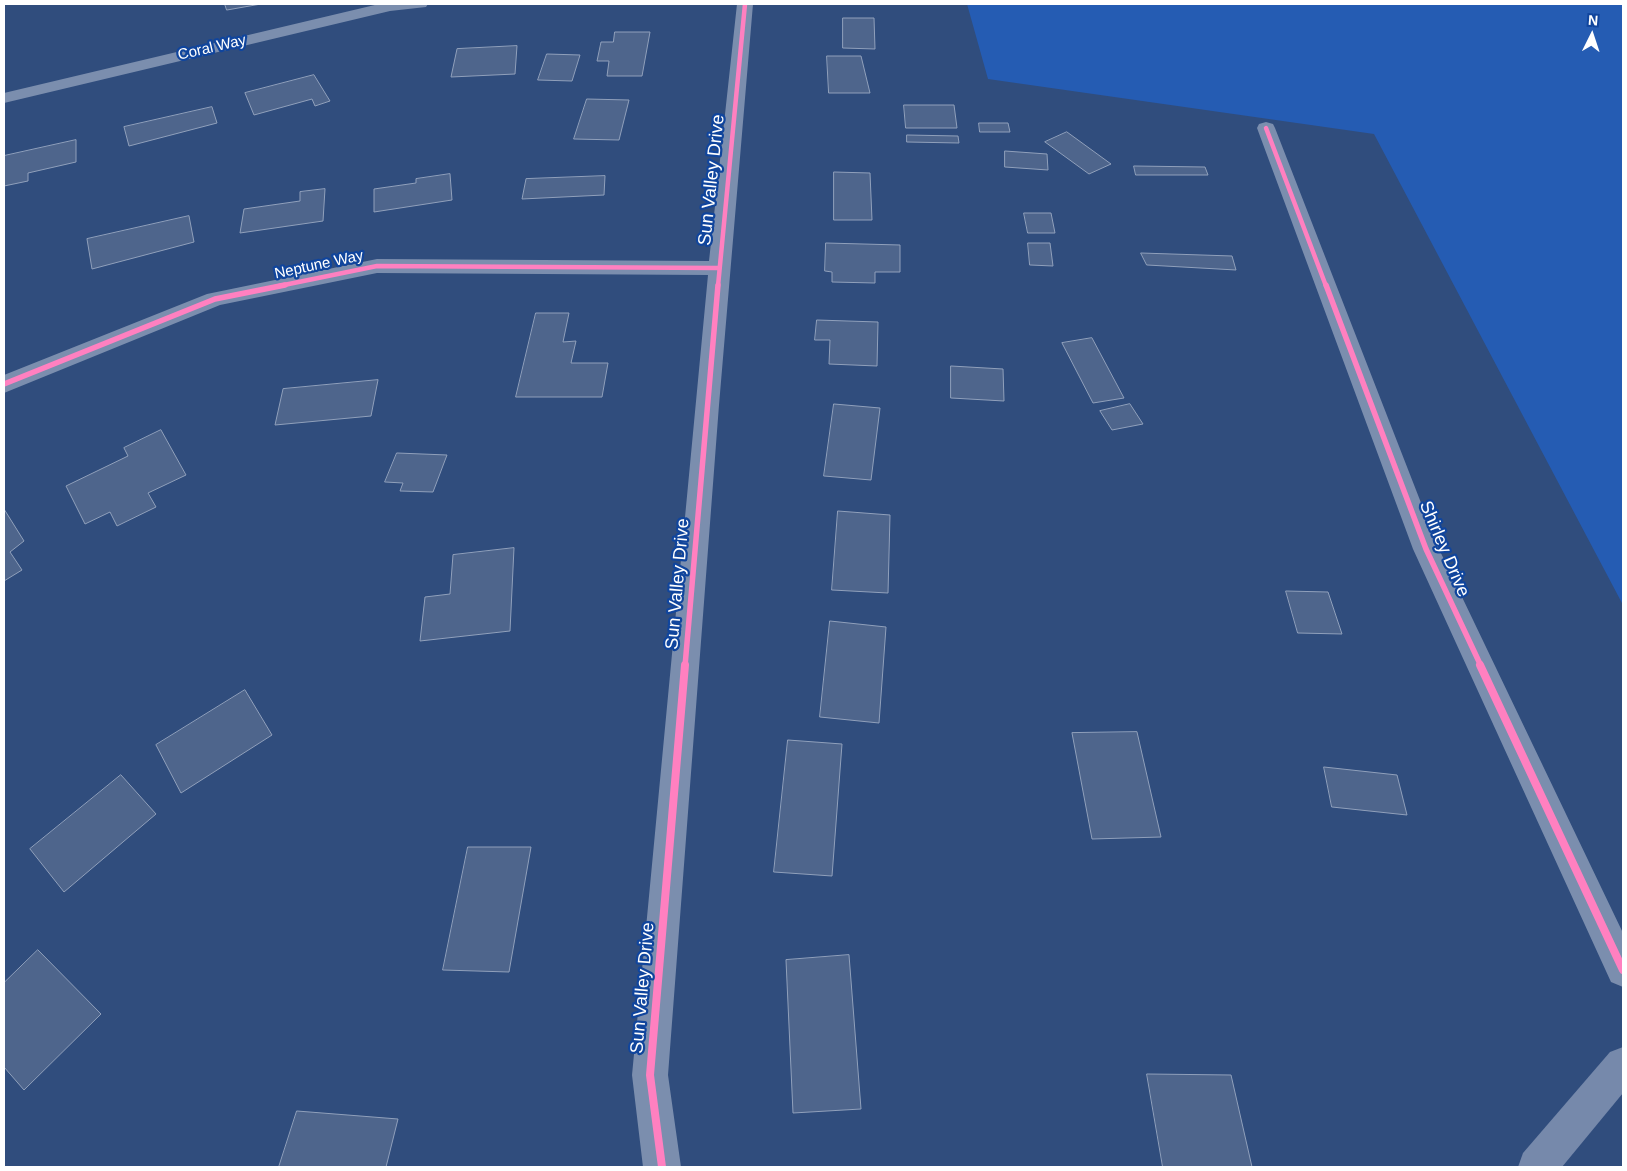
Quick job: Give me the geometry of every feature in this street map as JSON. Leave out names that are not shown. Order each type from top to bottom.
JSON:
[{"type":"street","name":"Coral Way","points":[[4,98],[390,6],[420,4]]},
{"type":"street","name":"Sun Valley Drive","points":[[662,1167],[650,1075],[708,408],[718,268],[745,4]]},
{"type":"street","name":"Shirley Drive","points":[[1266,128],[1426,549],[1623,970]]},
{"type":"street","name":"Neptune Way","points":[[4,384],[215,299],[376,266],[718,268]]},
{"type":"street","points":[[1537,1167],[1623,1065]]},
{"type":"shaded area","points":[[967,4],[1623,4],[1623,605],[1374,134],[988,79]]},
{"type":"building","points":[[225,4],[261,4],[227,10]]},
{"type":"building","points":[[843,18],[874,18],[875,49],[843,48]]},
{"type":"building","points":[[615,32],[650,32],[642,76],[607,76],[609,61],[597,61],[601,42],[613,42]]},
{"type":"building","points":[[517,46],[515,74],[451,77],[457,49]]},
{"type":"building","points":[[547,54],[580,55],[572,81],[538,80]]},
{"type":"building","points":[[827,56],[861,56],[870,93],[829,93]]},
{"type":"building","points":[[314,75],[330,101],[315,106],[312,99],[254,115],[245,93]]},
{"type":"building","points":[[587,99],[629,100],[619,140],[574,139]]},
{"type":"building","points":[[904,105],[954,105],[957,128],[906,128]]},
{"type":"building","points":[[212,107],[217,123],[129,146],[124,127]]},
{"type":"building","points":[[979,123],[1008,123],[1010,132],[980,132]]},
{"type":"building","points":[[1067,132],[1111,164],[1089,174],[1045,142]]},
{"type":"building","points":[[907,135],[958,136],[959,143],[907,142]]},
{"type":"building","points":[[76,140],[76,162],[28,173],[28,181],[4,186],[4,156]]},
{"type":"building","points":[[1005,151],[1047,154],[1048,170],[1005,167]]},
{"type":"building","points":[[1134,166],[1205,167],[1208,175],[1136,175]]},
{"type":"building","points":[[834,172],[870,173],[872,220],[834,220]]},
{"type":"building","points":[[450,174],[452,200],[374,212],[374,189],[416,183],[416,179]]},
{"type":"building","points":[[605,176],[604,195],[522,199],[526,179]]},
{"type":"building","points":[[325,189],[323,221],[240,233],[244,209],[300,201],[300,192]]},
{"type":"building","points":[[1024,213],[1051,213],[1055,233],[1028,233]]},
{"type":"building","points":[[189,216],[194,242],[92,269],[87,239]]},
{"type":"building","points":[[826,243],[900,245],[900,272],[875,272],[875,283],[832,282],[832,272],[825,271]]},
{"type":"building","points":[[1028,243],[1050,243],[1053,266],[1030,265]]},
{"type":"building","points":[[1141,253],[1232,256],[1236,270],[1147,265]]},
{"type":"building","points":[[536,313],[569,313],[563,342],[576,341],[571,363],[608,363],[602,397],[516,397]]},
{"type":"building","points":[[817,320],[878,322],[877,366],[829,364],[830,340],[815,340]]},
{"type":"building","points":[[1092,338],[1124,398],[1093,403],[1062,343]]},
{"type":"building","points":[[951,366],[1003,369],[1004,401],[951,398]]},
{"type":"building","points":[[378,380],[371,416],[275,425],[283,389]]},
{"type":"building","points":[[834,404],[880,408],[871,480],[824,476]]},
{"type":"building","points":[[1130,404],[1143,424],[1112,430],[1100,411]]},
{"type":"building","points":[[161,430],[186,475],[148,493],[156,507],[117,526],[110,512],[85,524],[66,486],[128,456],[124,448]]},
{"type":"building","points":[[397,453],[447,455],[433,492],[400,491],[403,483],[385,482]]},
{"type":"building","points":[[4,509],[24,541],[10,552],[22,570],[4,581]]},
{"type":"building","points":[[838,511],[890,515],[888,593],[832,590]]},
{"type":"building","points":[[514,548],[510,631],[420,641],[425,597],[450,594],[453,555]]},
{"type":"building","points":[[1286,591],[1328,592],[1342,634],[1298,633]]},
{"type":"building","points":[[830,621],[886,627],[879,723],[820,717]]},
{"type":"building","points":[[245,690],[272,735],[181,793],[156,745]]},
{"type":"building","points":[[1137,732],[1161,837],[1092,839],[1072,733]]},
{"type":"building","points":[[788,740],[842,744],[832,876],[774,872]]},
{"type":"building","points":[[1324,767],[1397,775],[1407,815],[1332,807]]},
{"type":"building","points":[[121,775],[156,814],[64,892],[30,849]]},
{"type":"building","points":[[468,847],[531,847],[509,972],[443,970]]},
{"type":"building","points":[[38,950],[101,1014],[24,1090],[4,1067],[4,983]]},
{"type":"building","points":[[849,955],[861,1109],[793,1113],[786,960]]},
{"type":"building","points":[[1147,1074],[1231,1075],[1252,1167],[1163,1167]]},
{"type":"building","points":[[297,1111],[398,1119],[386,1167],[279,1167]]},
{"type":"cycle path","points":[[662,1167],[650,1075],[707,405],[745,4]]},
{"type":"cycle path","points":[[1266,128],[1426,549],[1623,970]]},
{"type":"cycle path","points":[[4,384],[215,299],[377,266],[718,268]]}]
